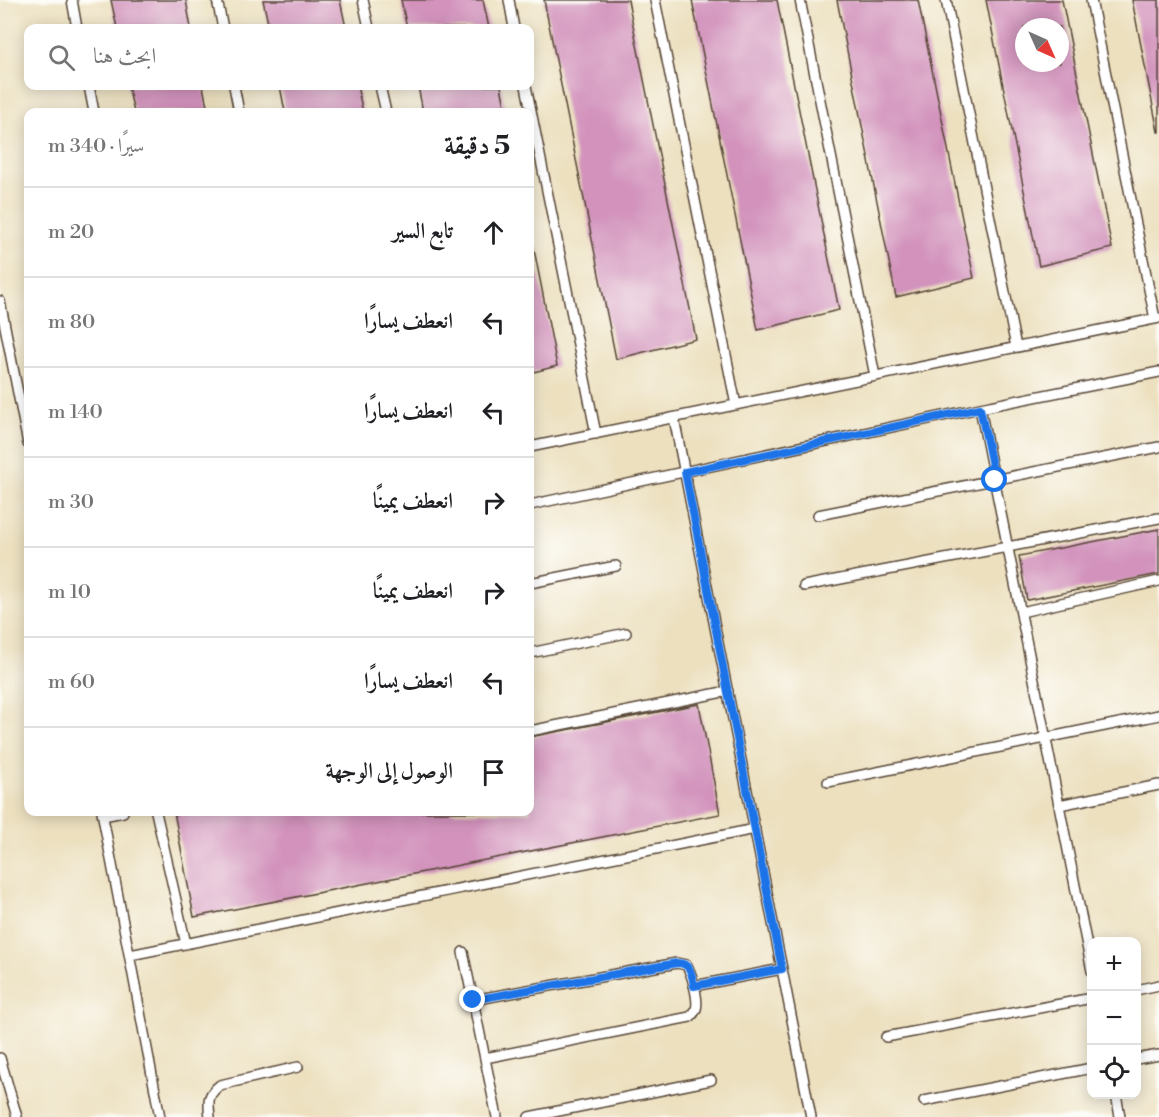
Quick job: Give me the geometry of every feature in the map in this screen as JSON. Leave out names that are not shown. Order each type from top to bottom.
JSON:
[{"type":"lane","points":[[72,0],[76,24]]},
{"type":"lane","points":[[217,0],[222,24]]},
{"type":"lane","points":[[363,0],[368,24]]},
{"type":"lane","points":[[508,0],[513,24]]},
{"type":"lane","points":[[655,0],[736,405]]},
{"type":"lane","points":[[800,0],[875,376]]},
{"type":"lane","points":[[946,0],[1016,347]]},
{"type":"lane","points":[[534,446],[1157,318],[1091,0]]},
{"type":"lane","points":[[90,90],[93,108]]},
{"type":"lane","points":[[235,90],[238,108]]},
{"type":"lane","points":[[381,90],[385,108]]},
{"type":"lane","points":[[527,90],[530,108]]},
{"type":"lane","points":[[534,126],[596,434]]},
{"type":"lane","points":[[0,301],[24,424]]},
{"type":"lane","points":[[534,504],[980,408],[1159,372]]},
{"type":"lane","points":[[980,408],[1087,946]]},
{"type":"lane","points":[[674,418],[811,1117]]},
{"type":"lane","points":[[818,515],[1159,447]]},
{"type":"lane","points":[[804,586],[1159,518]]},
{"type":"lane","points":[[534,582],[616,566]]},
{"type":"lane","points":[[1021,612],[1159,581]]},
{"type":"lane","points":[[534,652],[626,633]]},
{"type":"lane","points":[[534,730],[728,691]]},
{"type":"lane","points":[[828,782],[1159,715]]},
{"type":"lane","points":[[1059,805],[1159,785]]},
{"type":"lane","points":[[102,816],[160,1117]]},
{"type":"lane","points":[[157,816],[186,944]]},
{"type":"lane","points":[[130,955],[755,829]]},
{"type":"lane","points":[[463,952],[496,1117]]},
{"type":"lane","points":[[473,1000],[677,963],[687,965],[690,969],[694,986],[697,1008],[690,1017],[485,1058]]},
{"type":"lane","points":[[694,986],[782,969]]},
{"type":"lane","points":[[1141,989],[1159,985]]},
{"type":"lane","points":[[886,1037],[1087,999]]},
{"type":"lane","points":[[1141,1058],[1159,1055]]},
{"type":"lane","points":[[0,1058],[17,1117]]},
{"type":"lane","points":[[210,1117],[208,1101],[212,1091],[220,1085],[298,1067]]},
{"type":"lane","points":[[924,1101],[1087,1069]]},
{"type":"lane","points":[[529,1117],[711,1080]]},
{"type":"lane","points":[[1117,1099],[1120,1117]]},
{"type":"building","points":[[111,0],[186,0],[190,24],[116,24]]},
{"type":"building","points":[[263,0],[340,0],[345,24],[268,24]]},
{"type":"building","points":[[401,0],[483,0],[488,24],[406,24]]},
{"type":"building","points":[[544,0],[628,0],[696,339],[616,359]]},
{"type":"building","points":[[692,0],[777,0],[839,310],[758,330]]},
{"type":"building","points":[[837,0],[918,0],[974,278],[896,297]]},
{"type":"building","points":[[986,0],[1062,0],[1066,18],[1015,18],[1015,72],[1069,72],[1069,35],[1112,248],[1039,266]]},
{"type":"building","points":[[1132,0],[1159,0],[1159,132],[1158,132]]},
{"type":"building","points":[[129,90],[204,90],[207,108],[133,108]]},
{"type":"building","points":[[281,90],[358,90],[362,108],[284,108]]},
{"type":"building","points":[[419,90],[502,90],[505,108],[422,108]]},
{"type":"building","points":[[534,249],[557,366],[534,372]]},
{"type":"building","points":[[1159,529],[1159,574],[1027,600],[1019,556]]},
{"type":"building","points":[[699,704],[720,814],[194,917],[175,816],[534,816],[534,736]]},
{"type":"route","points":[[473,1000],[677,963],[687,965],[690,969],[694,986],[782,969],[685,472],[980,408],[995,480]]}]
